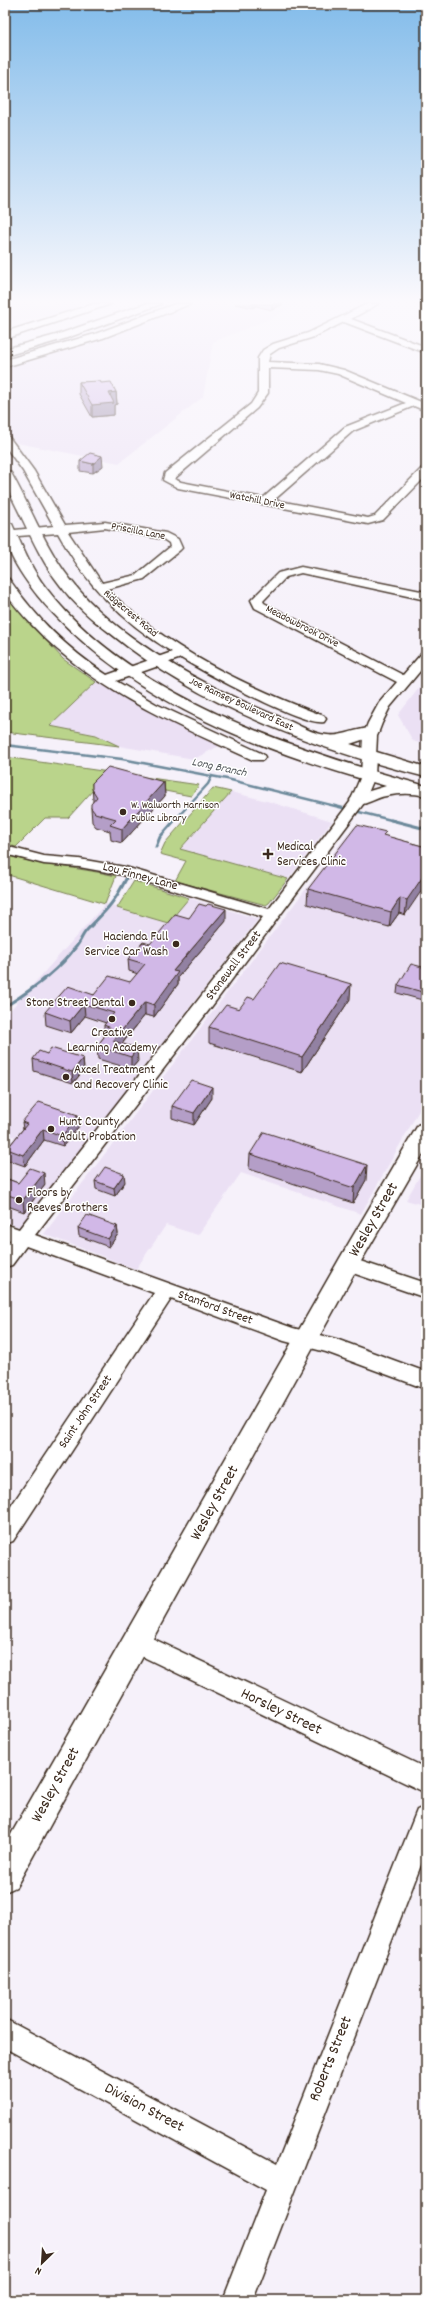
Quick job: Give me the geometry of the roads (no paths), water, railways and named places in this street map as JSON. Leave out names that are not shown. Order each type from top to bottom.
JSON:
[{"type":"main road","name":"Joe Ramsey Boulevard East","points":[[5,473],[34,531],[76,596],[100,619],[157,662],[213,694],[257,715],[322,740],[368,765],[420,790]]},
{"type":"main road","name":"Joe Ramsey Boulevard East","points":[[6,531],[30,576],[61,615],[93,646],[129,672],[211,716],[305,756],[368,765]]},
{"type":"main road","points":[[322,740],[346,740],[371,732]]},
{"type":"main road","points":[[368,765],[426,772]]},
{"type":"main road","points":[[358,802],[390,790],[420,790]]},
{"type":"main road","name":"Wesley Street","points":[[5,1876],[348,1264],[426,1132]]},
{"type":"street","name":"Watchill Drive","points":[[247,412],[168,478],[172,483],[363,522],[376,520],[426,470]]},
{"type":"street","points":[[265,502],[349,429],[393,412]]},
{"type":"street","name":"Ridgecrest Road","points":[[5,438],[29,469],[78,558],[99,587],[138,622],[182,653],[276,703],[318,719]]},
{"type":"street","name":"Priscilla Lane","points":[[6,531],[34,531],[61,528],[111,526],[166,536],[174,541],[176,548],[146,574],[132,580],[99,587]]},
{"type":"street","name":"Meadowbrook Drive","points":[[405,681],[259,605],[257,600],[282,575],[301,570],[426,596]]},
{"type":"street","points":[[5,581],[25,611],[50,638],[106,680],[197,731],[258,757]]},
{"type":"street","points":[[106,680],[182,653]]},
{"type":"street","name":"Stonewall Street","points":[[5,1260],[13,1234],[273,915],[358,802],[368,765],[371,732],[384,706],[426,656]]},
{"type":"street","name":"Lou Finney Lane","points":[[5,850],[44,860],[79,863],[125,871],[273,915]]},
{"type":"street","name":"Stanford Street","points":[[13,1234],[167,1290],[307,1339],[329,1345],[426,1381]]},
{"type":"street","points":[[348,1264],[426,1291]]},
{"type":"street","name":"Saint John Street","points":[[5,1534],[167,1290]]},
{"type":"street","name":"Horsley Street","points":[[137,1642],[426,1781]]},
{"type":"street","name":"Roberts Street","points":[[238,2300],[282,2183],[426,1819]]},
{"type":"street","name":"Division Street","points":[[5,2033],[282,2183]]},
{"type":"waterway","name":"Long Branch","points":[[5,745],[122,759],[212,776]]},
{"type":"waterway","points":[[174,821],[208,784],[212,776]]},
{"type":"waterway","name":"Long Branch","points":[[212,776],[391,820]]},
{"type":"waterway","points":[[156,847],[160,837],[175,820]]},
{"type":"waterway","name":"Long Branch","points":[[391,820],[395,821]]},
{"type":"waterway","name":"Long Branch","points":[[391,820],[426,829]]},
{"type":"waterway","points":[[9,1004],[36,986],[61,964],[77,946],[85,932],[113,901],[126,879]]},
{"type":"place","name":"W. Walworth Harrison Public Library","points":[[123,812]]},
{"type":"place","name":"Medical Services Clinic","points":[[268,854]]},
{"type":"place","name":"Hacienda Full Service Car Wash","points":[[176,944]]},
{"type":"place","name":"Stone Street Dental","points":[[132,1003]]},
{"type":"place","name":"Creative Learning Academy","points":[[112,1019]]},
{"type":"place","name":"Axcel Treatment and Recovery Clinic","points":[[66,1077]]},
{"type":"place","name":"Hunt County Adult Probation","points":[[51,1129]]},
{"type":"place","name":"Floors by Reeves Brothers","points":[[19,1200]]}]
